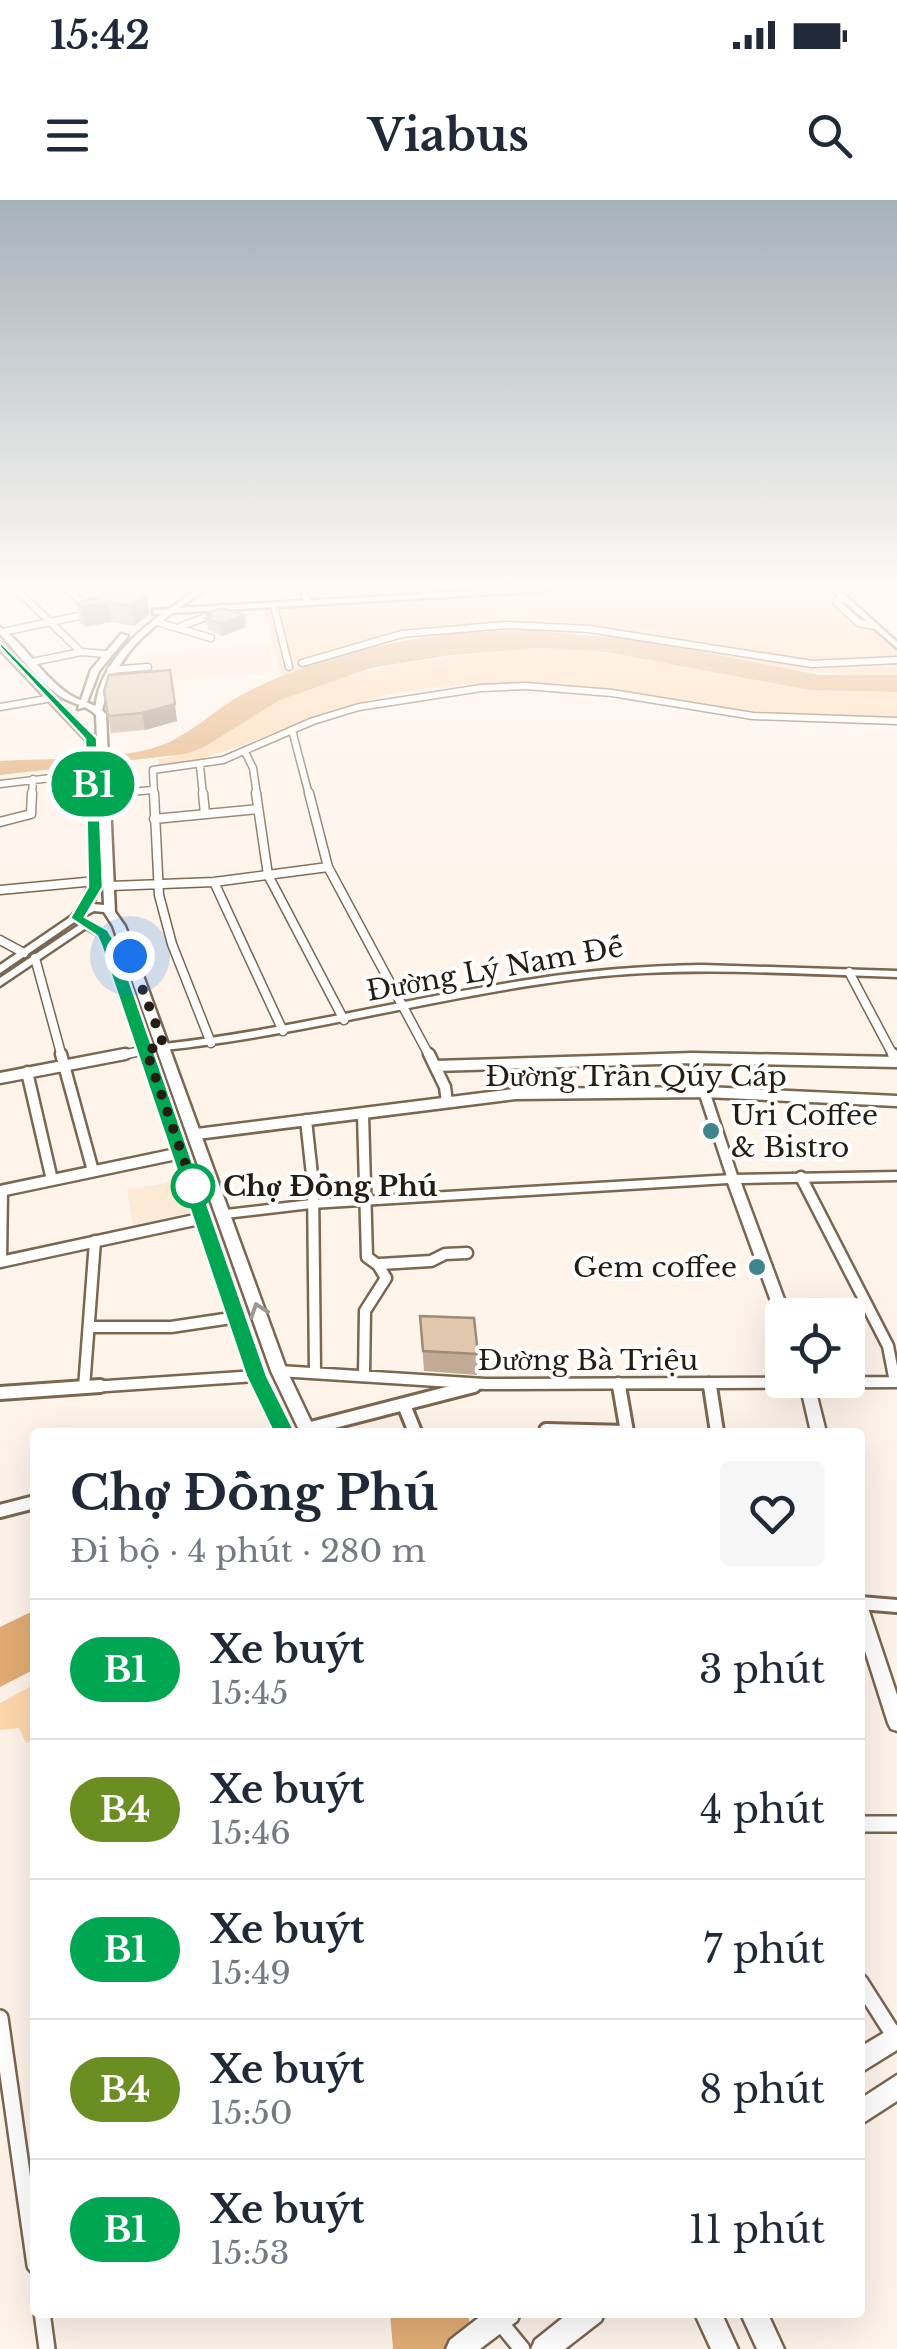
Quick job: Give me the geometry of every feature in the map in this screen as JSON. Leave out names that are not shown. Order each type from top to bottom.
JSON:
[{"type":"main road","points":[[43,689],[91,738],[98,754]]},
{"type":"main road","points":[[58,689],[80,707],[99,714]]},
{"type":"main road","points":[[74,719],[80,707]]},
{"type":"main road","points":[[74,719],[88,724],[99,714]]},
{"type":"main road","points":[[84,918],[96,881],[99,714]]},
{"type":"main road","points":[[97,770],[107,794],[111,912],[226,1214],[301,1428]]},
{"type":"main road","points":[[84,918],[105,922],[111,912]]},
{"type":"main road","points":[[84,918],[103,933],[109,945],[256,1376],[282,1428]]},
{"type":"main road","points":[[146,1050],[164,1046]]},
{"type":"main road","points":[[204,1218],[226,1214]]},
{"type":"main road","points":[[865,2058],[896,2037]]},
{"type":"main road","points":[[865,2110],[897,2087]]},
{"type":"main road","points":[[544,2349],[584,2318]]},
{"type":"main road","points":[[710,2318],[725,2349]]},
{"type":"main road","points":[[756,2318],[771,2349]]},
{"type":"main road","points":[[458,2349],[496,2322]]},
{"type":"street","points":[[80,707],[85,689]]},
{"type":"street","points":[[99,714],[105,689]]},
{"type":"street","points":[[210,1043],[172,944],[158,884],[152,770],[200,766],[245,752],[292,730],[393,699],[485,689]]},
{"type":"street","points":[[569,689],[612,692],[752,716],[897,721]]},
{"type":"street","points":[[0,708],[52,698]]},
{"type":"street","points":[[292,730],[328,867],[406,1008],[435,1066],[447,1102]]},
{"type":"street","points":[[245,752],[252,768],[268,874],[344,1020]]},
{"type":"street","points":[[200,766],[205,814]]},
{"type":"street","points":[[0,784],[97,770]]},
{"type":"street","points":[[0,822],[30,814],[34,779]]},
{"type":"street","points":[[107,794],[153,790]]},
{"type":"street","points":[[154,819],[258,809]]},
{"type":"street","points":[[111,886],[214,882],[328,867]]},
{"type":"street","points":[[0,890],[96,881]]},
{"type":"street","points":[[214,882],[283,1031]]},
{"type":"street","points":[[0,983],[84,918]]},
{"type":"street","points":[[0,940],[30,956],[66,1064],[93,1171]]},
{"type":"street","points":[[0,970],[30,956]]},
{"type":"street","name":"Đường Lý Nam Đế","points":[[164,1046],[210,1043],[529,983],[631,970],[736,968],[897,974]]},
{"type":"street","points":[[435,1066],[693,1058],[897,1062],[849,972]]},
{"type":"street","points":[[0,1077],[146,1050]]},
{"type":"street","points":[[693,1058],[777,1298]]},
{"type":"street","points":[[27,1072],[52,1180]]},
{"type":"street","name":"Đường Trần Qúy Cáp","points":[[196,1134],[515,1094],[705,1092],[897,1101]]},
{"type":"street","points":[[362,1114],[367,1256],[380,1264],[430,1261],[446,1254],[468,1253]]},
{"type":"street","points":[[306,1120],[315,1372]]},
{"type":"street","points":[[181,1153],[1,1191],[1,1262],[204,1218]]},
{"type":"street","points":[[226,1214],[365,1200],[734,1179],[897,1176]]},
{"type":"street","points":[[801,1178],[888,1346],[896,1382]]},
{"type":"street","points":[[84,1388],[95,1242]]},
{"type":"street","points":[[364,1376],[365,1312],[382,1294],[386,1281],[380,1264]]},
{"type":"street","points":[[91,1327],[178,1327],[238,1317]]},
{"type":"street","name":"Đường Bà Triệu","points":[[279,1371],[485,1384],[765,1382]]},
{"type":"street","points":[[0,1393],[256,1376]]},
{"type":"street","name":"Đường Bà Triệu","points":[[865,1382],[896,1382]]},
{"type":"street","points":[[618,1383],[626,1428]]},
{"type":"street","points":[[709,1383],[716,1428]]},
{"type":"street","points":[[318,1428],[485,1384]]},
{"type":"street","points":[[811,1398],[818,1428]]},
{"type":"street","points":[[404,1405],[414,1428]]},
{"type":"street","points":[[0,1511],[30,1503]]},
{"type":"street","points":[[865,1606],[897,1606]]},
{"type":"street","points":[[865,1622],[897,1723]]},
{"type":"street","points":[[865,1824],[897,1824]]},
{"type":"street","points":[[865,1990],[896,2037]]},
{"type":"street","points":[[0,2018],[6,2110],[30,2237]]},
{"type":"street","points":[[43,2318],[47,2349]]},
{"type":"street","points":[[496,2322],[522,2349]]},
{"type":"shaded area","points":[[253,689],[310,689],[280,700],[186,754],[0,775],[0,761],[116,755],[165,744]]},
{"type":"shaded area","points":[[309,689],[419,689],[353,705],[224,751],[158,768],[158,759],[208,742],[283,699]]},
{"type":"shaded area","points":[[582,689],[897,692],[897,717],[737,710]]},
{"type":"shaded area","points":[[806,689],[897,692],[810,690]]},
{"type":"shaded area","name":"Chợ Đồng Phú","points":[[183,1180],[192,1212],[133,1225],[127,1190]]},
{"type":"shaded area","points":[[30,1612],[30,1672],[0,1687],[0,1627]]},
{"type":"shaded area","points":[[30,1687],[30,1742],[26,1743],[19,1728],[0,1730],[0,1703]]},
{"type":"shaded area","points":[[390,2318],[469,2318],[477,2349],[393,2349]]},
{"type":"building","points":[[173,689],[175,704],[142,713],[108,716],[104,691]]},
{"type":"building","points":[[420,1316],[474,1318],[478,1354],[423,1351]]},
{"type":"bus line","name":"B1","points":[[43,689],[91,738],[96,887],[77,918],[103,933],[109,945],[256,1376],[282,1428]]},
{"type":"place","name":"Uri Coffee & Bistro","points":[[711,1131]]},
{"type":"place","name":"Chợ Đồng Phú","points":[[193,1186]]},
{"type":"place","name":"Gem coffee","points":[[757,1267]]},
{"type":"route","points":[[130,956],[164,1046],[146,1050],[193,1186]]}]
